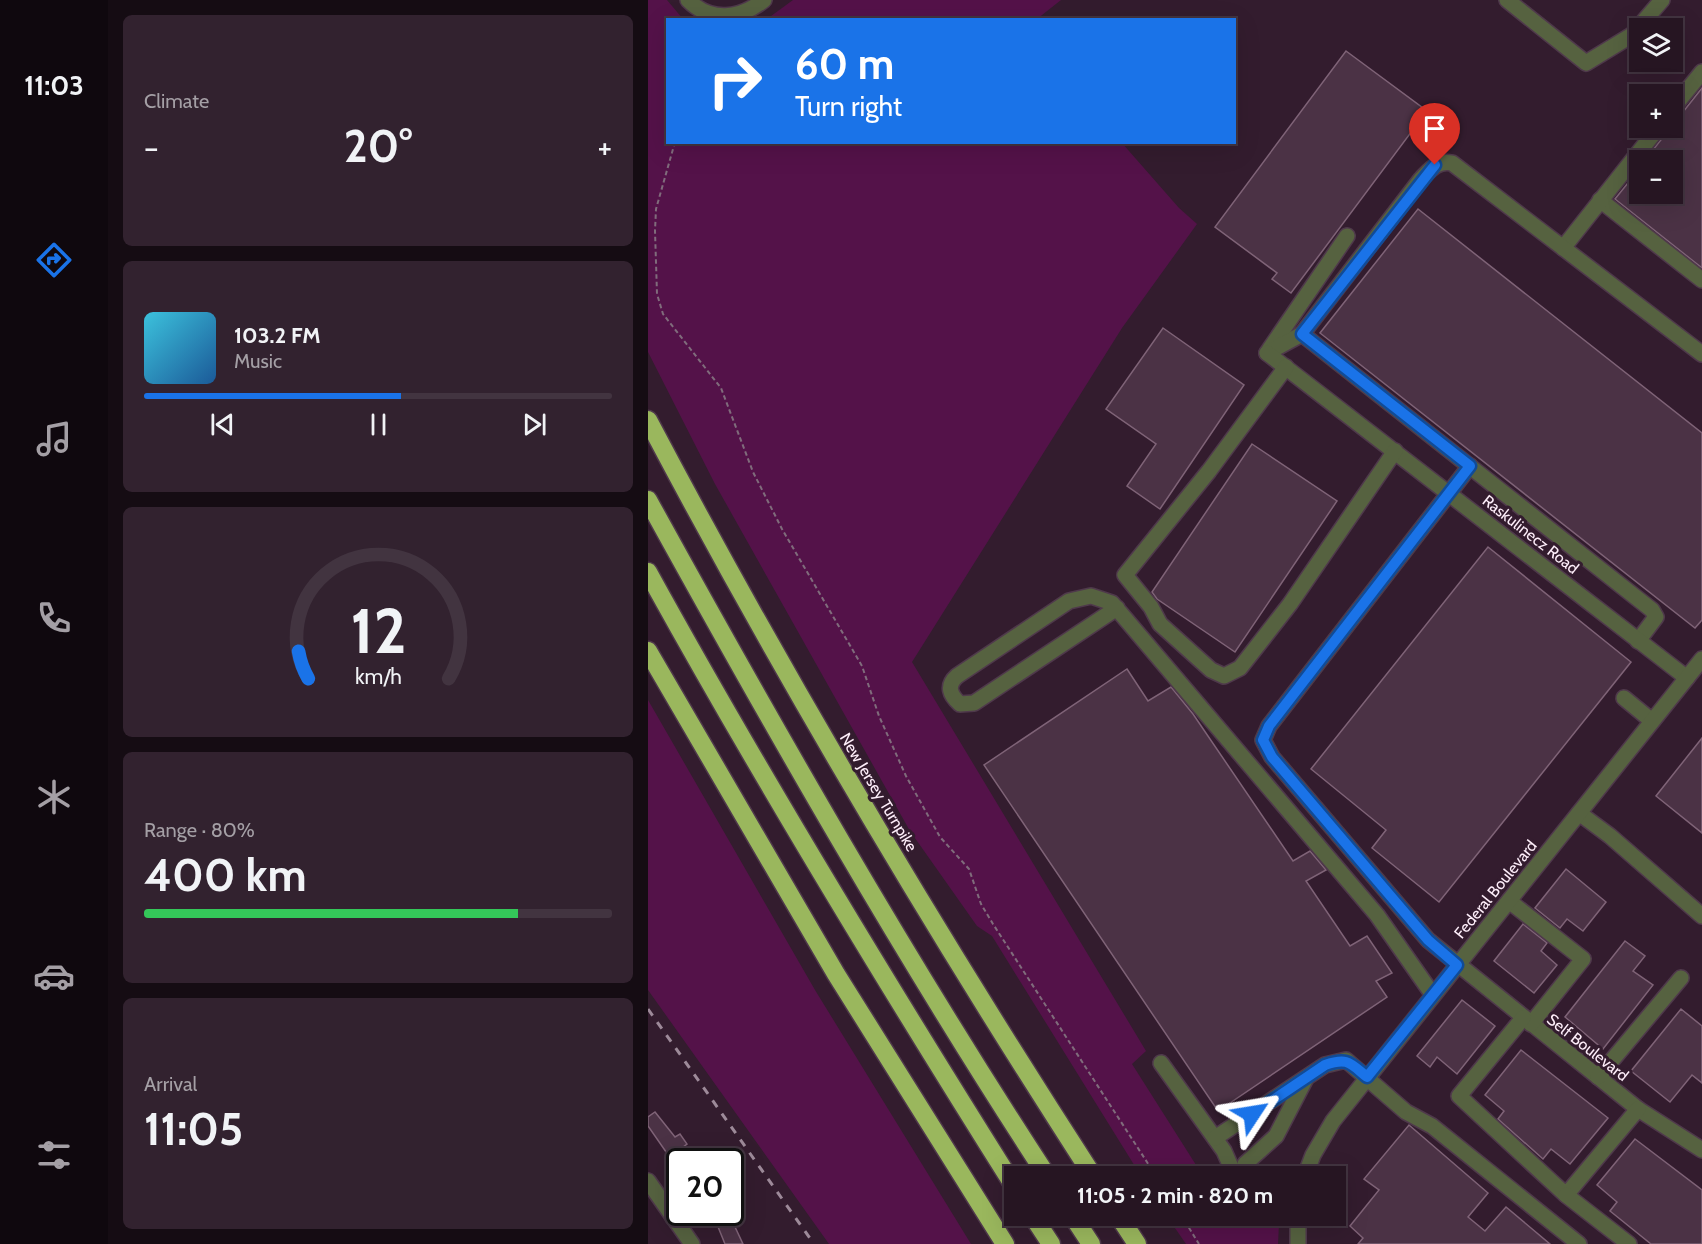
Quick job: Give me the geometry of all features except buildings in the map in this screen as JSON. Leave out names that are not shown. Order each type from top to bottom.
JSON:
[{"type":"highway","name":"New Jersey Turnpike","points":[[648,420],[752,612],[830,747],[934,923],[1087,1166]]},
{"type":"highway","points":[[648,500],[807,783],[896,935],[1041,1166]]},
{"type":"highway","points":[[648,572],[758,767],[867,953],[1004,1170]]},
{"type":"highway","points":[[648,651],[836,974],[1005,1244]]},
{"type":"highway","points":[[1039,1226],[1051,1244]]},
{"type":"highway","points":[[1079,1226],[1091,1244]]},
{"type":"highway","points":[[1125,1226],[1137,1244]]},
{"type":"street","points":[[688,0],[710,16],[725,17],[743,12],[764,0]]},
{"type":"street","points":[[1507,0],[1586,63],[1632,35],[1662,0]]},
{"type":"street","points":[[1683,95],[1702,72]]},
{"type":"street","points":[[1563,248],[1650,138]]},
{"type":"street","points":[[1267,353],[1302,334],[1435,165],[1452,163],[1702,354]]},
{"type":"street","points":[[1600,200],[1702,280]]},
{"type":"street","points":[[1267,353],[1347,236]]},
{"type":"street","points":[[1302,334],[1652,610],[1656,616],[1638,641]]},
{"type":"street","name":"Raskulinecz Road","points":[[1267,353],[1687,678]]},
{"type":"street","points":[[1286,367],[1209,471],[1125,575],[1161,624],[1211,670],[1224,676],[1240,668],[1290,604],[1395,451]]},
{"type":"street","points":[[1449,494],[1470,466]]},
{"type":"street","name":"Self Boulevard","points":[[1449,494],[1269,726],[1263,740],[1272,757],[1428,940],[1638,1109],[1702,1150]]},
{"type":"street","points":[[1117,608],[974,703],[960,704],[950,691],[949,685],[957,675],[1069,601],[1091,596],[1103,598],[1117,608],[1377,915],[1433,995]]},
{"type":"street","name":"Federal Boulevard","points":[[1309,1166],[1321,1139],[1367,1077],[1702,659]]},
{"type":"street","points":[[1623,698],[1652,721]]},
{"type":"street","points":[[1579,813],[1610,836],[1702,916]]},
{"type":"street","points":[[1509,901],[1583,959],[1459,1096],[1566,1195],[1629,1244]]},
{"type":"street","points":[[1598,1077],[1681,978]]},
{"type":"street","points":[[1215,1138],[1325,1065],[1338,1060],[1346,1060],[1406,1112],[1432,1125],[1579,1244]]},
{"type":"street","points":[[1161,1063],[1215,1138],[1230,1166]]},
{"type":"street","points":[[1245,1166],[1276,1136],[1306,1078]]},
{"type":"street","points":[[1566,1195],[1638,1109]]},
{"type":"street","points":[[650,1188],[692,1244]]},
{"type":"street","points":[[1298,1226],[1298,1244]]},
{"type":"path","points":[[674,144],[656,209],[657,294],[663,314],[721,388],[753,472],[782,530],[862,666],[890,743],[923,808],[940,837],[969,869],[981,904],[993,924],[1150,1166]]},
{"type":"path","points":[[1188,1226],[1199,1244]]},
{"type":"shaded area","points":[[648,0],[667,0],[682,18],[666,18],[666,144],[1123,144],[1179,208],[1197,224],[1122,328],[912,662],[1146,1051],[1132,1064],[1197,1166],[1135,1166],[992,936],[977,926],[910,831],[715,484],[648,352]]},
{"type":"shaded area","points":[[793,0],[1061,0],[1038,18],[768,18]]},
{"type":"shaded area","points":[[648,700],[815,990],[971,1244],[829,1244],[648,990]]},
{"type":"shaded area","points":[[1174,1226],[1279,1226],[1278,1244],[1186,1244]]},
{"type":"railway","points":[[648,1009],[814,1244]]},
{"type":"route","points":[[1252,1114],[1325,1065],[1338,1060],[1346,1060],[1367,1077],[1457,965],[1428,940],[1272,757],[1263,740],[1269,726],[1470,466],[1302,334],[1421,179],[1435,165]]}]
